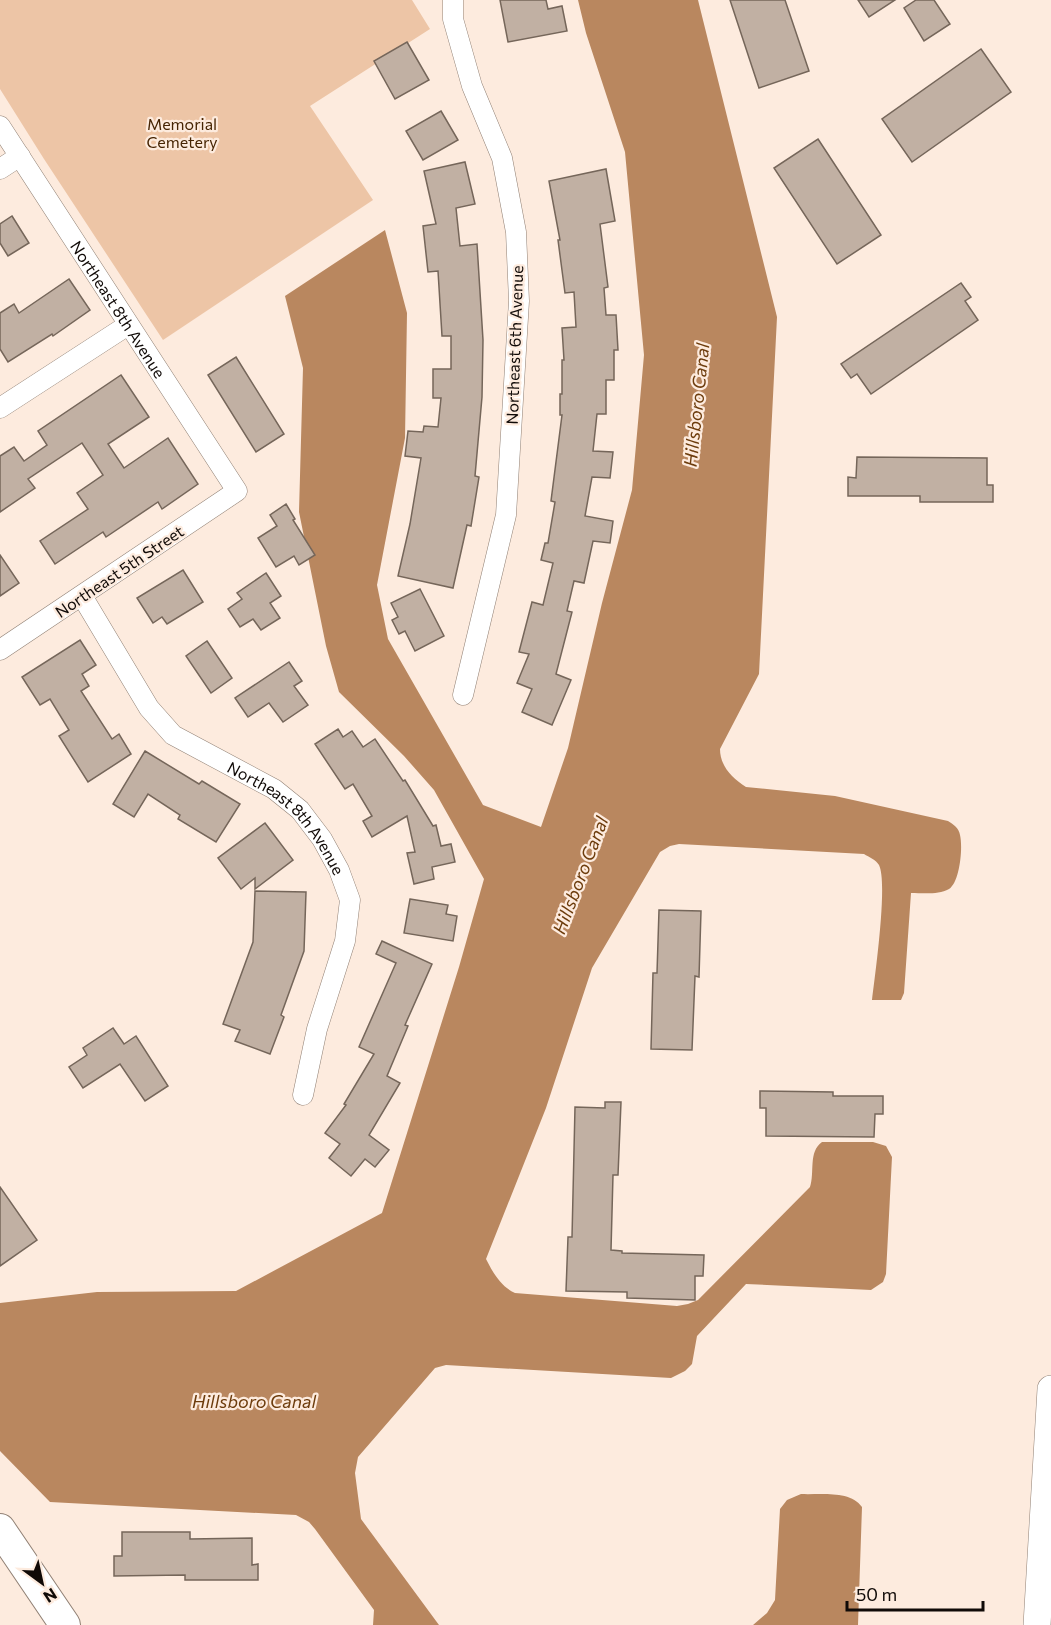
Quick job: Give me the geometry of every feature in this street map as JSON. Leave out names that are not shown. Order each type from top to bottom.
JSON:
[{"type":"main road","points":[[1036,1625],[1051,1389]]},
{"type":"main road","points":[[0,1529],[65,1625]]},
{"type":"street","name":"Northeast 6th Avenue","points":[[453,0],[453,19],[472,86],[502,158],[516,232],[519,300],[506,515],[463,695]]},
{"type":"street","name":"Northeast 8th Avenue","points":[[0,126],[237,491]]},
{"type":"street","points":[[0,169],[20,156]]},
{"type":"street","points":[[0,408],[128,325]]},
{"type":"street","name":"Northeast 5th Street","points":[[0,650],[237,491]]},
{"type":"street","name":"Northeast 8th Avenue","points":[[82,596],[149,708],[173,735],[274,789],[300,810],[322,839],[339,870],[350,900],[345,941],[317,1029],[303,1095]]},
{"type":"green space","name":"Memorial Cemetery","points":[[0,0],[412,0],[430,29],[310,106],[373,200],[163,340],[0,89]]},
{"type":"water","name":"Hillsboro Canal","points":[[578,0],[698,0],[777,317],[759,674],[720,749],[722,761],[732,776],[746,787],[835,796],[948,821],[956,826],[961,840],[960,864],[956,879],[949,889],[935,893],[911,893],[904,993],[901,1000],[872,1000],[882,890],[879,865],[874,860],[864,854],[679,844],[660,852],[592,968],[546,1108],[486,1259],[488,1264],[501,1283],[515,1293],[677,1306],[688,1304],[698,1300],[810,1187],[813,1157],[822,1142],[873,1142],[886,1146],[892,1157],[886,1274],[883,1282],[871,1290],[746,1284],[697,1336],[692,1364],[685,1371],[671,1378],[446,1365],[435,1368],[358,1457],[355,1473],[361,1519],[439,1625],[373,1625],[374,1610],[315,1529],[309,1522],[296,1515],[50,1502],[0,1451],[0,1303],[97,1292],[236,1291],[382,1213],[484,879],[434,790],[404,756],[339,692],[326,646],[299,512],[303,368],[285,296],[385,230],[407,313],[405,438],[377,585],[388,639],[483,805],[541,827],[568,748],[602,603],[632,490],[644,355],[625,152],[586,33]]},
{"type":"water","points":[[801,1494],[842,1496],[850,1498],[862,1507],[858,1625],[753,1625],[767,1613],[775,1600],[780,1509],[787,1500]]},
{"type":"building","points":[[500,0],[546,0],[548,9],[562,6],[567,31],[508,42]]},
{"type":"building","points":[[730,0],[785,0],[809,71],[759,88]]},
{"type":"building","points":[[858,0],[895,0],[869,17]]},
{"type":"building","points":[[916,0],[934,0],[950,24],[924,41],[904,8]]},
{"type":"building","points":[[407,42],[429,80],[395,99],[374,61]]},
{"type":"building","points":[[981,49],[1011,92],[912,162],[882,119]]},
{"type":"building","points":[[441,111],[458,140],[423,160],[406,131]]},
{"type":"building","points":[[818,139],[881,235],[837,264],[774,168]]},
{"type":"building","points":[[465,162],[475,204],[456,208],[460,246],[477,244],[483,340],[482,397],[475,476],[479,477],[471,526],[467,525],[453,588],[398,576],[410,524],[421,458],[405,456],[408,431],[423,432],[424,426],[438,427],[441,398],[433,398],[433,369],[451,369],[451,336],[442,336],[438,271],[428,272],[423,226],[436,224],[424,171]]},
{"type":"building","points":[[606,169],[615,221],[600,224],[608,287],[604,288],[606,315],[616,315],[618,350],[614,350],[614,380],[606,380],[606,414],[597,414],[593,451],[613,452],[610,478],[592,477],[585,516],[613,521],[610,543],[593,541],[584,583],[574,581],[567,611],[572,612],[556,674],[571,680],[552,725],[522,712],[532,689],[517,683],[529,654],[519,652],[532,602],[543,605],[553,563],[541,560],[545,543],[548,543],[555,502],[551,501],[562,415],[560,415],[560,394],[562,394],[562,360],[564,360],[562,328],[576,327],[574,292],[565,293],[558,240],[560,240],[549,181]]},
{"type":"building","points":[[12,216],[29,243],[8,256],[0,243],[0,224]]},
{"type":"building","points":[[69,279],[90,310],[53,336],[52,334],[8,362],[0,349],[0,313],[14,304],[19,313]]},
{"type":"building","points":[[961,283],[971,297],[965,301],[978,320],[871,394],[857,374],[851,378],[841,364]]},
{"type":"building","points":[[236,357],[284,434],[256,452],[208,375]]},
{"type":"building","points":[[121,375],[149,417],[108,444],[124,468],[168,438],[198,484],[162,509],[158,502],[106,537],[103,532],[55,564],[40,541],[88,509],[77,493],[103,475],[82,443],[28,479],[35,488],[0,512],[0,456],[14,447],[24,461],[47,445],[38,431]]},
{"type":"building","points":[[857,457],[987,458],[987,485],[993,485],[993,502],[920,502],[920,496],[848,496],[848,477],[856,478]]},
{"type":"building","points":[[286,504],[295,519],[293,520],[315,555],[299,565],[294,556],[276,567],[258,538],[277,526],[270,515]]},
{"type":"building","points":[[0,555],[19,583],[0,596]]},
{"type":"building","points":[[183,570],[203,602],[167,624],[162,617],[153,623],[137,598]]},
{"type":"building","points":[[266,573],[281,596],[270,603],[280,618],[261,630],[253,619],[240,627],[228,609],[242,599],[237,593]]},
{"type":"building","points":[[420,589],[444,636],[415,651],[405,631],[399,634],[392,620],[398,617],[391,603]]},
{"type":"building","points":[[80,640],[96,665],[82,674],[89,686],[81,691],[112,739],[119,734],[131,754],[88,782],[59,736],[69,730],[50,699],[40,705],[22,677]]},
{"type":"building","points":[[207,641],[232,678],[211,693],[186,656]]},
{"type":"building","points":[[289,662],[302,681],[294,686],[308,705],[283,722],[269,703],[248,717],[235,698]]},
{"type":"building","points":[[338,729],[343,737],[352,731],[363,747],[375,739],[403,781],[405,780],[433,826],[436,825],[441,846],[451,844],[455,862],[432,867],[434,879],[414,884],[407,853],[415,852],[407,816],[372,837],[363,821],[372,816],[353,784],[345,789],[315,744]]},
{"type":"building","points":[[145,751],[199,784],[202,781],[240,804],[216,842],[178,819],[180,815],[148,794],[134,817],[113,804]]},
{"type":"building","points":[[265,823],[293,860],[255,889],[255,878],[241,889],[218,858]]},
{"type":"building","points":[[255,891],[306,892],[304,951],[270,1054],[235,1041],[240,1030],[223,1024],[253,942]]},
{"type":"building","points":[[410,899],[448,905],[446,914],[457,916],[453,941],[404,933]]},
{"type":"building","points":[[659,910],[701,911],[699,977],[695,976],[692,1050],[651,1049],[653,973],[657,973]]},
{"type":"building","points":[[382,941],[432,964],[405,1025],[408,1026],[387,1076],[400,1083],[369,1135],[389,1150],[375,1167],[365,1159],[351,1176],[329,1158],[340,1144],[325,1133],[346,1105],[344,1104],[374,1054],[359,1047],[396,963],[376,954]]},
{"type":"building","points":[[113,1028],[124,1044],[136,1036],[168,1086],[145,1101],[120,1064],[83,1088],[69,1067],[87,1055],[83,1048]]},
{"type":"building","points":[[760,1091],[833,1092],[833,1096],[883,1096],[883,1114],[875,1114],[874,1137],[766,1136],[766,1108],[760,1108]]},
{"type":"building","points":[[605,1102],[621,1102],[618,1175],[613,1175],[611,1250],[622,1251],[622,1253],[704,1255],[703,1276],[695,1276],[695,1300],[627,1298],[627,1292],[566,1291],[568,1237],[572,1237],[575,1107],[605,1108]]},
{"type":"building","points":[[0,1187],[37,1240],[0,1266]]},
{"type":"building","points":[[122,1532],[190,1532],[190,1539],[252,1538],[252,1565],[258,1564],[258,1580],[185,1580],[185,1575],[114,1576],[114,1556],[122,1556]]}]
